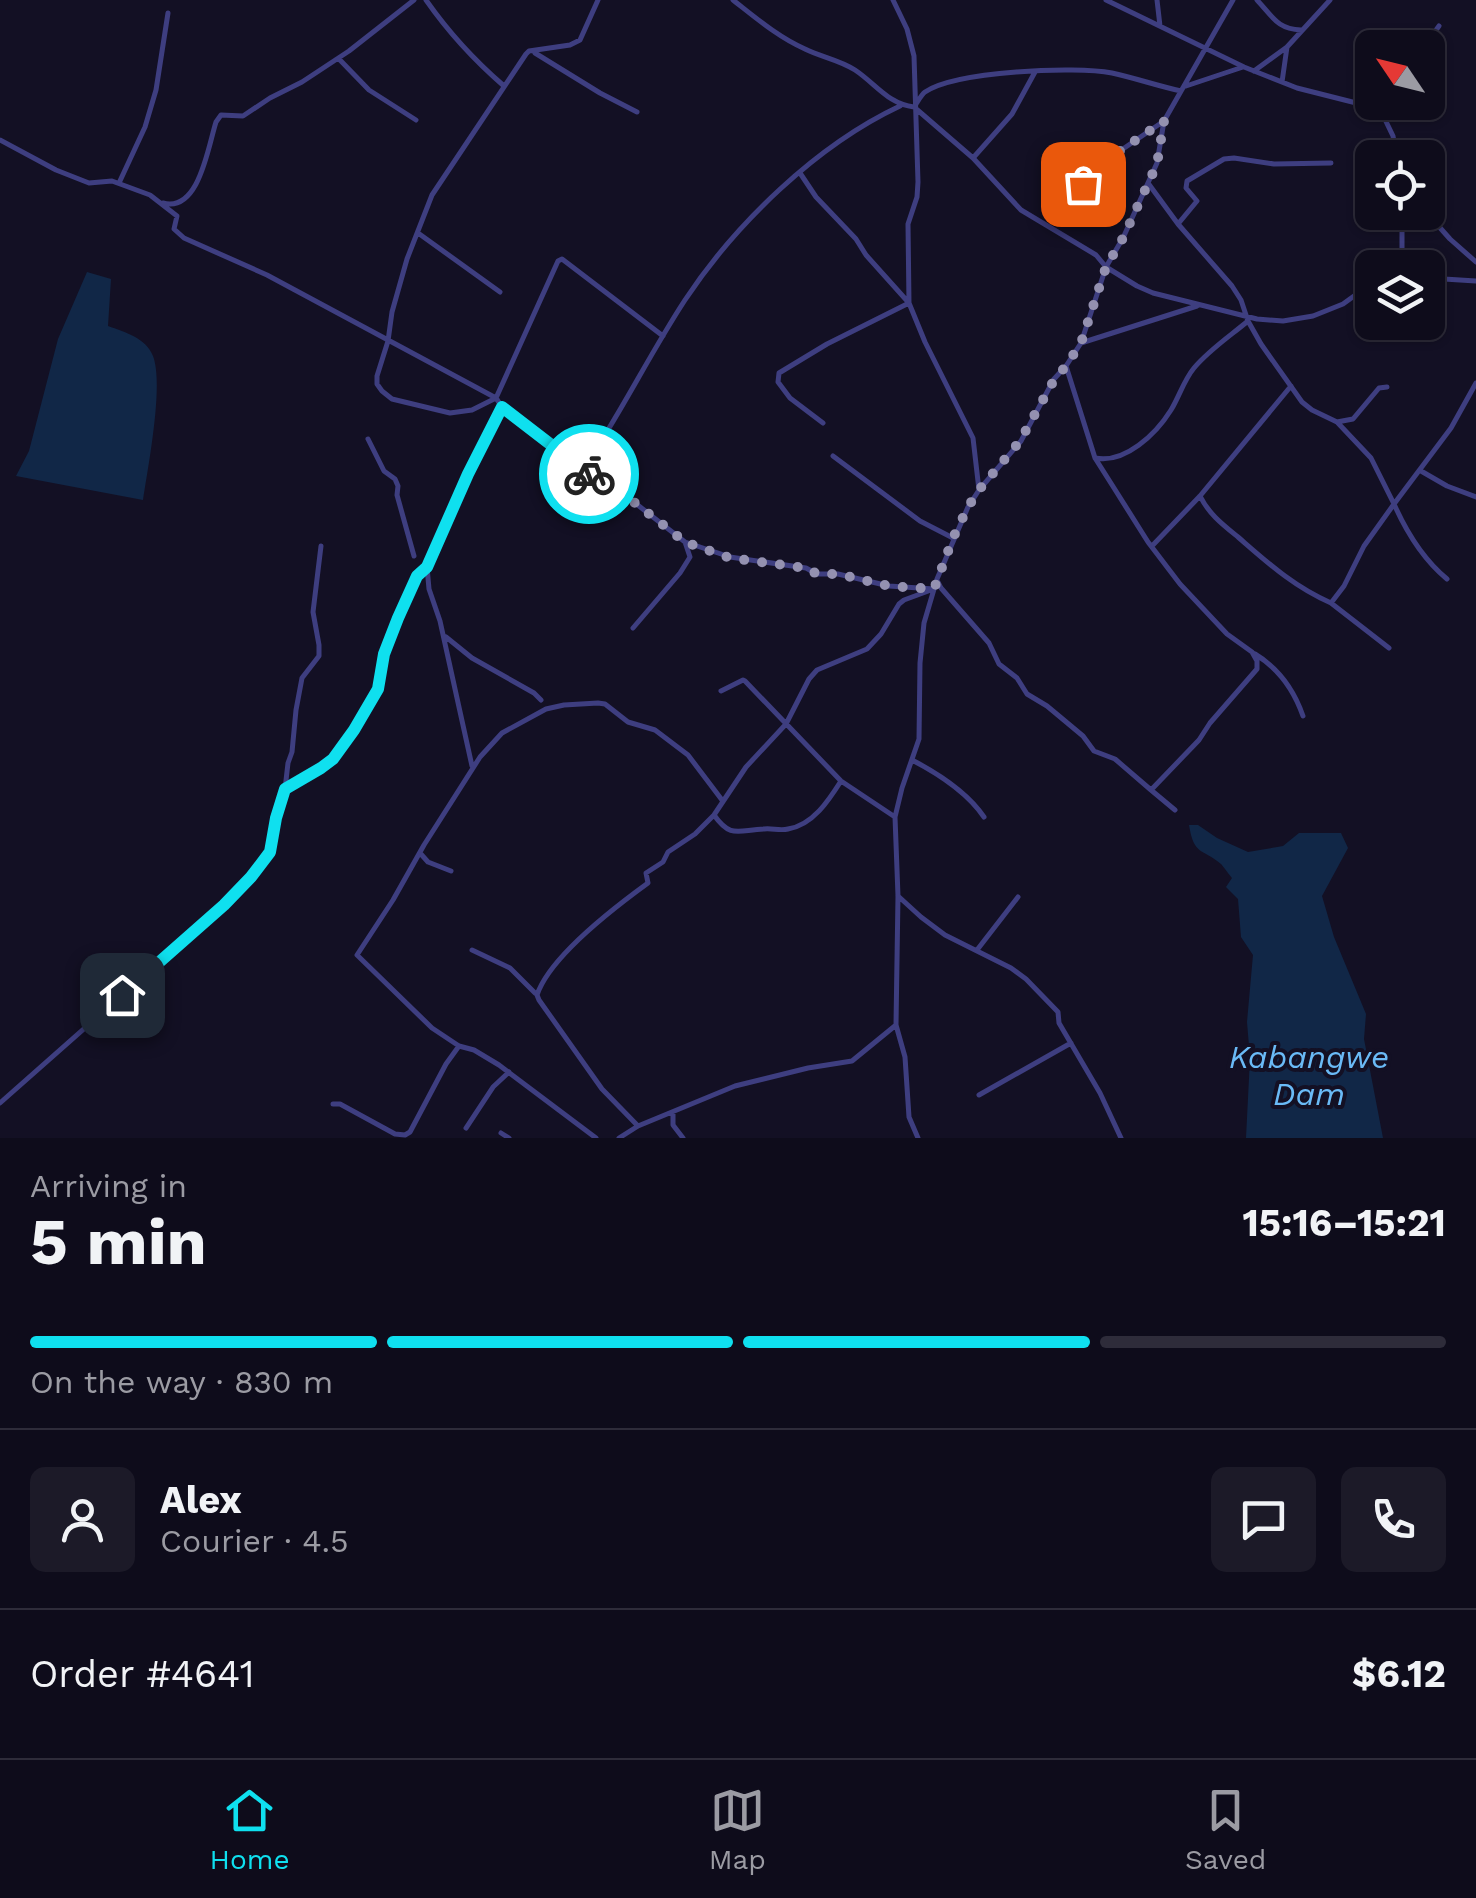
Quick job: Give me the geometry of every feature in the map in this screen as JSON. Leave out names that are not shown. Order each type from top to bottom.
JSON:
[{"type":"street","points":[[162,203],[172,206],[191,193],[221,115],[243,116],[339,58],[414,0]]},
{"type":"street","points":[[426,0],[474,60],[504,86]]},
{"type":"street","points":[[598,0],[580,40],[526,54],[438,185],[407,259],[378,384],[392,399],[450,412],[472,410],[496,398],[560,259],[663,336]]},
{"type":"street","points":[[734,0],[764,26],[858,72],[887,98],[914,107],[972,158],[1020,210],[1096,255],[1106,267],[1137,286],[1169,298],[1269,321],[1313,316],[1355,295]]},
{"type":"street","points":[[893,0],[914,56],[918,182],[908,224],[909,303]]},
{"type":"street","points":[[1106,0],[1244,67],[1355,103]]},
{"type":"street","points":[[1156,0],[1160,26]]},
{"type":"street","points":[[918,1138],[909,1117],[904,1057],[896,1024],[895,817],[919,739],[924,623],[953,538],[979,490],[1020,441],[1054,380],[1081,343],[1106,267],[1157,164],[1164,121],[1233,0]]},
{"type":"street","points":[[1257,0],[1278,24],[1301,30]]},
{"type":"street","points":[[1254,71],[1287,47],[1330,0]]},
{"type":"street","points":[[119,184],[145,128],[156,90],[168,13]]},
{"type":"street","points":[[1437,30],[1440,26]]},
{"type":"street","points":[[1282,82],[1287,47]]},
{"type":"street","points":[[532,51],[636,112]]},
{"type":"street","points":[[339,58],[370,90],[416,120]]},
{"type":"street","points":[[914,107],[924,93],[992,74],[1110,73],[1182,89],[1244,67]]},
{"type":"street","points":[[972,158],[1012,114],[1035,71]]},
{"type":"street","points":[[582,471],[663,336],[732,238],[800,173],[846,137],[902,106]]},
{"type":"street","points":[[1079,186],[1114,155],[1164,121]]},
{"type":"street","points":[[0,140],[89,183],[112,181],[150,195],[176,216],[174,229],[184,238],[267,275],[496,398],[582,471],[621,492],[685,542],[730,558],[806,568],[817,574],[838,574],[889,586],[934,589]]},
{"type":"street","points":[[1178,224],[1197,200],[1186,188],[1187,181],[1224,159],[1274,164],[1331,163]]},
{"type":"street","points":[[800,173],[816,198],[909,303],[973,438],[979,490]]},
{"type":"street","points":[[1148,183],[1232,286],[1247,318],[1302,402],[1336,422],[1371,458],[1402,523],[1430,564],[1447,579]]},
{"type":"street","points":[[1442,230],[1476,262]]},
{"type":"street","points":[[418,233],[500,292]]},
{"type":"street","points":[[1445,279],[1476,281]]},
{"type":"street","points":[[823,423],[790,398],[778,382],[780,373],[827,344],[909,303]]},
{"type":"street","points":[[1081,343],[1200,305]]},
{"type":"street","points":[[1095,458],[1105,460],[1130,453],[1168,415],[1192,370],[1247,318]]},
{"type":"street","points":[[1066,366],[1095,458],[1152,546],[1180,584],[1231,638],[1275,668],[1302,716]]},
{"type":"street","points":[[1331,603],[1364,546],[1451,428],[1476,383]]},
{"type":"street","points":[[1152,546],[1200,496],[1290,386]]},
{"type":"street","points":[[1336,422],[1353,419],[1378,388],[1388,387]]},
{"type":"street","points":[[285,789],[333,759],[378,689],[384,654],[398,618],[417,576],[427,567],[502,407]]},
{"type":"street","points":[[368,438],[384,471],[398,486],[414,556]]},
{"type":"street","points":[[833,456],[920,521],[953,538]]},
{"type":"street","points":[[1420,470],[1476,497]]},
{"type":"street","points":[[1200,496],[1207,510],[1263,560],[1307,592],[1331,603],[1388,648]]},
{"type":"street","points":[[633,628],[690,557],[685,542]]},
{"type":"street","points":[[0,1103],[224,905],[270,852],[285,789],[302,678],[318,656],[313,612],[321,546]]},
{"type":"street","points":[[427,567],[472,769]]},
{"type":"street","points":[[937,579],[988,643],[999,664],[1027,694],[1083,736],[1094,752],[1115,759],[1175,810]]},
{"type":"street","points":[[537,996],[564,954],[648,882],[646,872],[663,862],[668,852],[714,815],[746,767],[786,724],[809,679],[818,670],[868,648],[899,604],[934,589]]},
{"type":"street","points":[[443,635],[540,700]]},
{"type":"street","points":[[1152,790],[1257,669],[1252,652]]},
{"type":"street","points":[[721,691],[746,681],[841,781],[895,817]]},
{"type":"street","points":[[596,1138],[509,1072],[474,1050],[458,1046],[419,1016],[357,955],[488,748],[502,733],[546,709],[598,703],[628,722],[655,730],[688,755],[722,800]]},
{"type":"street","points":[[912,760],[962,793],[984,818]]},
{"type":"street","points":[[714,815],[732,832],[789,829],[808,821],[841,781]]},
{"type":"street","points":[[420,853],[428,862],[452,871]]},
{"type":"street","points":[[898,896],[945,935],[1011,968],[1058,1012],[1059,1023],[1121,1138]]},
{"type":"street","points":[[976,950],[1018,897]]},
{"type":"street","points":[[472,950],[510,968],[537,996],[602,1090],[638,1126]]},
{"type":"street","points":[[618,1138],[735,1086],[852,1061],[896,1024]]},
{"type":"street","points":[[978,1095],[1071,1043]]},
{"type":"street","points":[[333,1104],[340,1104],[395,1134],[406,1135],[458,1046]]},
{"type":"street","points":[[466,1128],[493,1087],[509,1072]]},
{"type":"street","points":[[673,1113],[674,1125],[683,1138]]},
{"type":"street","points":[[502,1133],[509,1138]]},
{"type":"water","points":[[87,272],[111,279],[108,326],[140,340],[153,356],[156,406],[143,500],[16,476],[29,451],[58,339]]},
{"type":"water","name":"Kabangwe Dam","points":[[1189,825],[1198,825],[1248,852],[1283,846],[1299,833],[1341,833],[1348,848],[1322,896],[1334,937],[1366,1014],[1364,1039],[1383,1138],[1246,1138],[1250,1058],[1247,1022],[1253,955],[1241,937],[1238,899],[1226,887],[1232,878],[1221,864],[1196,847]]},
{"type":"way so far","points":[[589,474],[621,492],[685,542],[730,558],[780,563],[817,574],[838,574],[889,586],[934,589],[968,507],[1020,441],[1054,380],[1081,343],[1106,267],[1157,164],[1164,121],[1114,155],[1083,184]]},
{"type":"route","points":[[122,995],[251,877],[270,852],[285,789],[321,768],[344,746],[376,694],[384,654],[417,576],[427,567],[502,407],[589,474]]}]
